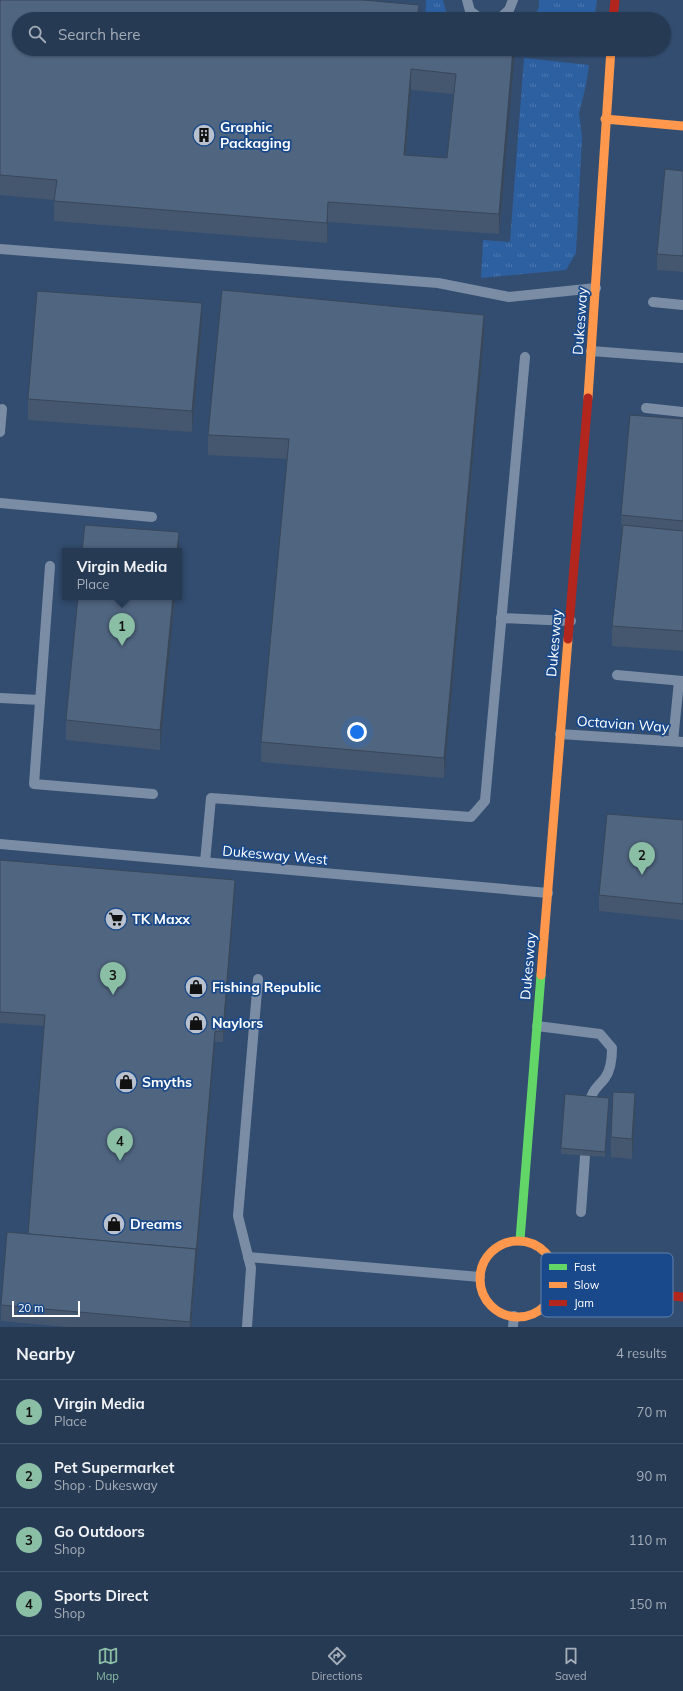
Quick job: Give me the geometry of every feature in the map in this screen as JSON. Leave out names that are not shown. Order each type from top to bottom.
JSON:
[{"type":"street","points":[[614,12],[615,0]]},
{"type":"street","name":"Dukesway","points":[[520,1240],[560,734],[571,621],[596,288],[605,120],[610,56]]},
{"type":"street","points":[[605,120],[683,126]]},
{"type":"street","points":[[541,1309],[532,1314],[514,1316],[502,1314],[488,1303],[480,1288],[480,1272],[486,1257],[497,1246],[510,1241],[520,1240],[536,1245],[545,1253]]},
{"type":"street","points":[[673,1296],[683,1297]]},
{"type":"lane","points":[[467,0],[470,10],[472,12]]},
{"type":"lane","points":[[507,12],[513,0]]},
{"type":"lane","points":[[0,249],[438,283],[509,297],[596,288]]},
{"type":"lane","points":[[653,302],[683,305]]},
{"type":"lane","points":[[591,351],[683,358]]},
{"type":"lane","points":[[205,862],[211,798],[471,817],[485,801],[525,357]]},
{"type":"lane","points":[[646,408],[683,412]]},
{"type":"lane","points":[[0,432],[2,409]]},
{"type":"lane","points":[[0,503],[152,517]]},
{"type":"lane","points":[[50,566],[34,784],[153,794]]},
{"type":"lane","points":[[501,618],[571,621]]},
{"type":"lane","points":[[617,675],[681,681],[678,741]]},
{"type":"lane","points":[[0,698],[40,700]]},
{"type":"lane","name":"Octavian Way","points":[[560,734],[678,741]]},
{"type":"lane","name":"Dukesway West","points":[[0,844],[548,893]]},
{"type":"lane","points":[[247,1327],[251,1268],[238,1216],[258,979]]},
{"type":"lane","points":[[537,1026],[600,1034],[612,1048],[612,1062],[606,1077],[591,1094],[590,1102]]},
{"type":"lane","points":[[581,1212],[586,1156]]},
{"type":"lane","points":[[248,1257],[480,1277]]},
{"type":"lane","points":[[513,1327],[514,1316]]},
{"type":"green space","points":[[426,0],[443,0],[447,12],[425,12]]},
{"type":"green space","points":[[539,0],[597,0],[595,12],[536,12],[539,7]]},
{"type":"green space","points":[[524,58],[589,65],[579,113],[582,137],[576,253],[566,270],[481,278],[483,240],[510,242]]},
{"type":"building","name":"Graphic Packaging","points":[[0,0],[363,0],[419,5],[418,12],[12,12],[12,56],[512,56],[499,214],[328,202],[327,223],[54,201],[57,180],[0,175]],"holes":[[[411,69],[456,74],[447,158],[404,155]]]},
{"type":"building","points":[[665,169],[683,171],[683,256],[657,254]]},
{"type":"building","points":[[222,290],[484,315],[444,758],[261,742],[289,439],[208,435]]},
{"type":"building","points":[[37,291],[202,303],[192,411],[28,399]]},
{"type":"building","points":[[630,415],[683,419],[683,521],[621,515]]},
{"type":"building","points":[[85,525],[179,532],[177,548],[82,548]]},
{"type":"building","points":[[623,525],[683,531],[683,631],[612,626]]},
{"type":"building","points":[[78,600],[173,600],[160,730],[66,720]]},
{"type":"building","points":[[607,814],[683,820],[683,904],[599,895]]},
{"type":"building","points":[[0,860],[235,880],[223,1031],[215,1031],[196,1254],[196,1249],[28,1234],[45,1015],[0,1012]]},
{"type":"building","points":[[613,1092],[635,1093],[632,1139],[611,1137]]},
{"type":"building","points":[[565,1094],[609,1098],[605,1152],[561,1148]]},
{"type":"building","points":[[7,1232],[196,1249],[190,1322],[1,1305]]},
{"type":"traffic: fast","points":[[520,1240],[541,975]]},
{"type":"traffic: slow","points":[[588,398],[611,56]]},
{"type":"traffic: slow","points":[[605,119],[683,126]]},
{"type":"traffic: slow","points":[[541,975],[568,639]]},
{"type":"traffic: slow","points":[[541,1309],[533,1314],[518,1317],[503,1314],[497,1311],[486,1300],[483,1294],[480,1279],[483,1264],[486,1258],[497,1247],[503,1244],[518,1241],[525,1242],[539,1247],[546,1253]]},
{"type":"traffic: jam","points":[[614,12],[615,0]]},
{"type":"traffic: jam","points":[[568,639],[588,398]]},
{"type":"traffic: jam","points":[[673,1296],[683,1297]]},
{"type":"place","name":"Graphic Packaging","points":[[204,135]]},
{"type":"place","name":"Virgin Media","points":[[122,646]]},
{"type":"place","name":"Pet Supermarket","points":[[642,875]]},
{"type":"place","name":"TK Maxx","points":[[116,919]]},
{"type":"place","name":"Fishing Republic","points":[[196,987]]},
{"type":"place","name":"Go Outdoors","points":[[113,995]]},
{"type":"place","name":"Naylors","points":[[196,1023]]},
{"type":"place","name":"Smyths","points":[[126,1082]]},
{"type":"place","name":"Sports Direct","points":[[120,1161]]},
{"type":"place","name":"Dreams","points":[[114,1224]]}]
